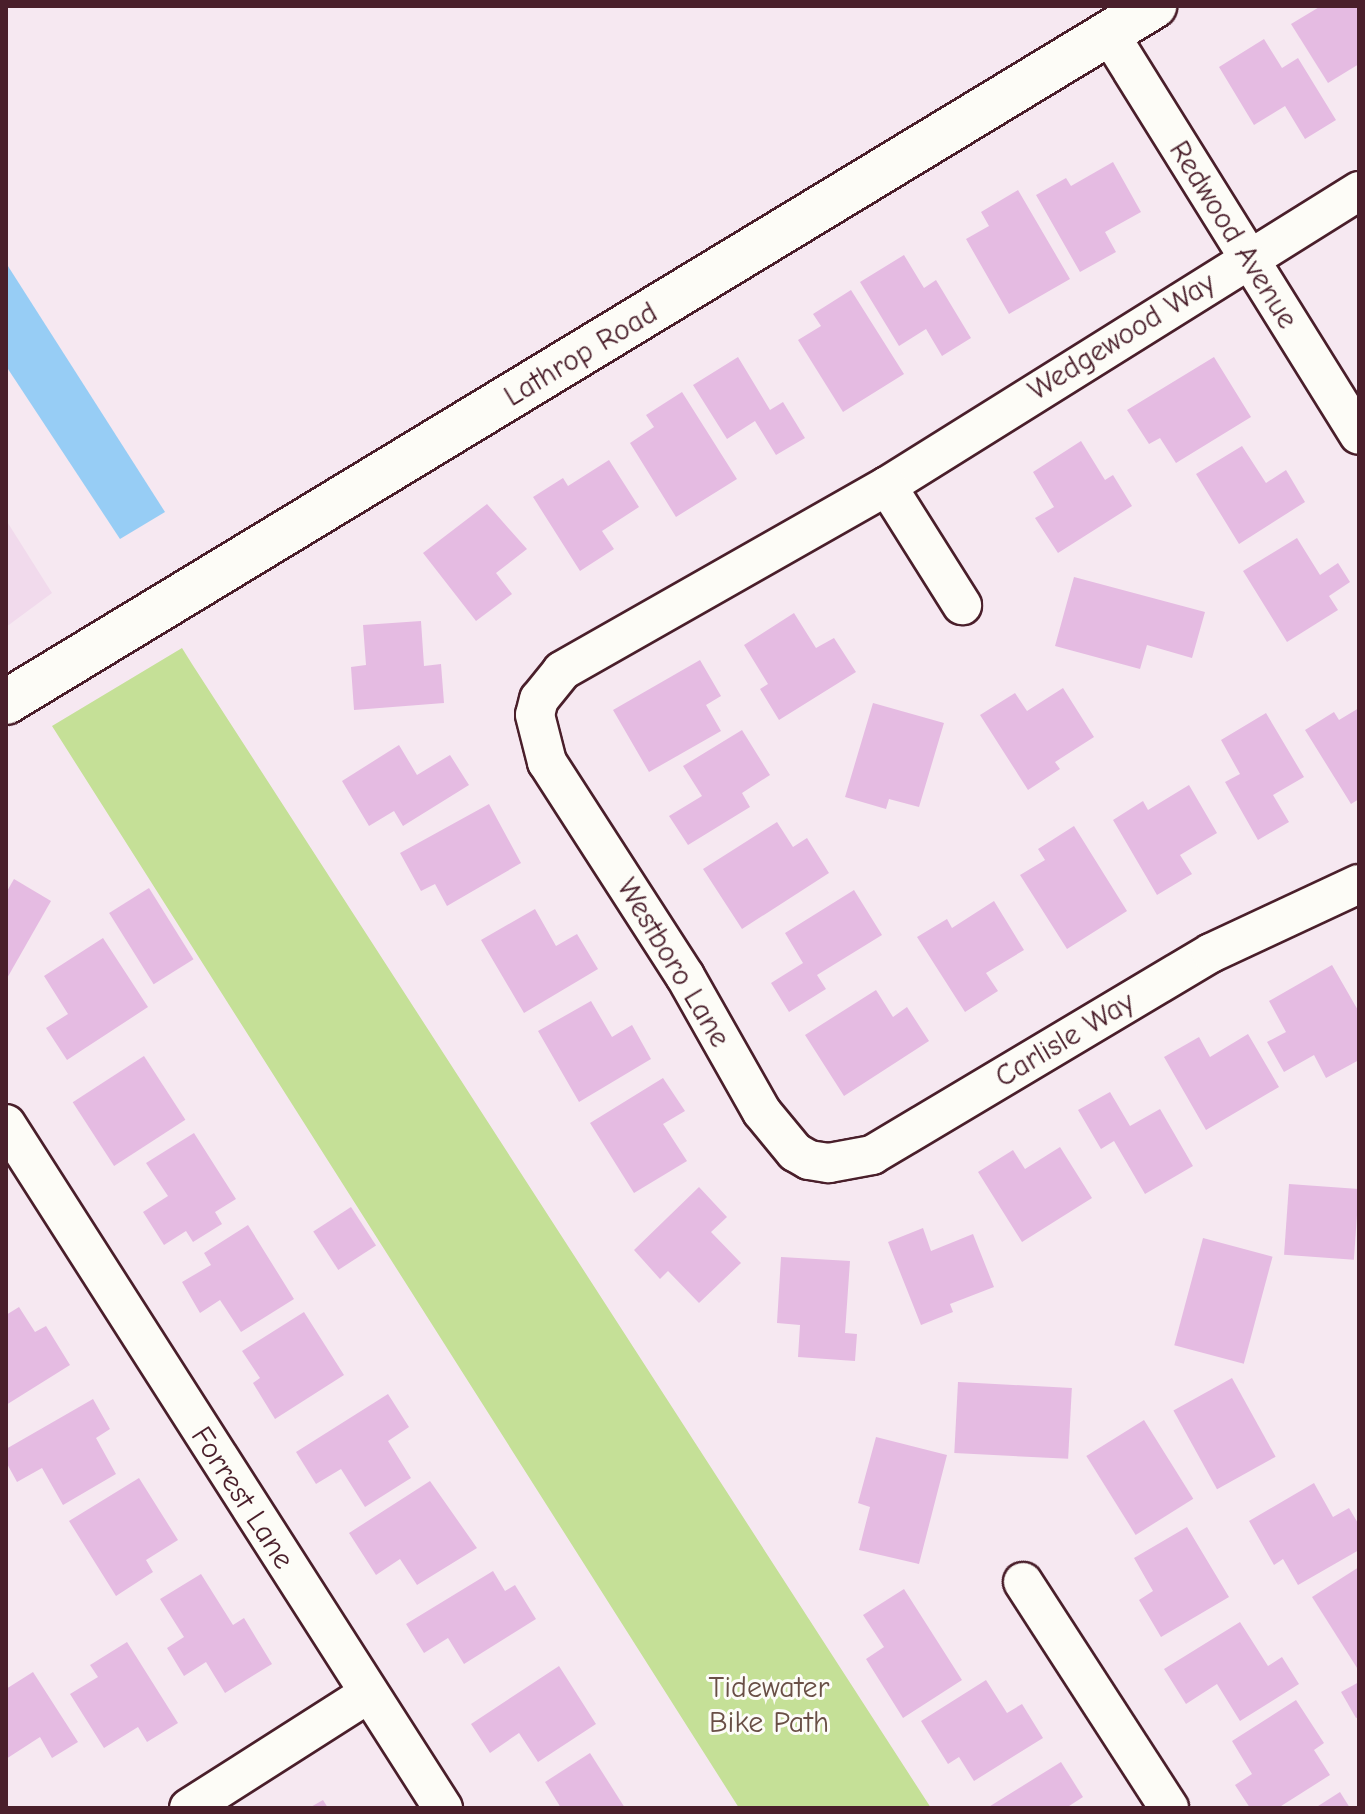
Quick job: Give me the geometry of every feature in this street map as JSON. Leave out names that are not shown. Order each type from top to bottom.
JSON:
[{"type":"main road","name":"Lathrop Road","points":[[6,702],[1154,6]]},
{"type":"street","name":"Redwood Avenue","points":[[1110,35],[1359,435]]},
{"type":"street","name":"Wedgewood Way","points":[[569,795],[547,762],[535,715],[539,699],[562,671],[887,486],[1246,258],[1359,191]]},
{"type":"street","points":[[887,486],[962,605]]},
{"type":"street","name":"Westboro Lane","points":[[569,795],[776,1130]]},
{"type":"street","name":"Carlisle Way","points":[[776,1130],[809,1160],[841,1162],[872,1155],[1211,953],[1359,884]]},
{"type":"street","name":"Forrest Lane","points":[[6,1124],[443,1808]]},
{"type":"street","points":[[1023,1582],[1169,1808]]},
{"type":"street","points":[[189,1808],[368,1694]]},
{"type":"shaded area","points":[[6,520],[52,593],[6,627]]},
{"type":"green space","name":"Tidewater Bike Path","points":[[182,648],[931,1808],[739,1808],[52,726]]},
{"type":"water","points":[[6,263],[165,512],[120,539],[6,366]]},
{"type":"building","points":[[1321,6],[1359,6],[1359,64],[1328,83],[1291,24]]},
{"type":"building","points":[[1264,39],[1282,68],[1298,58],[1336,120],[1305,139],[1285,106],[1254,125],[1219,67]]},
{"type":"building","points":[[1113,162],[1141,212],[1105,232],[1116,252],[1080,272],[1036,195],[1066,178],[1071,186]]},
{"type":"building","points":[[1018,190],[1070,279],[1009,314],[966,239],[989,226],[981,212]]},
{"type":"building","points":[[904,255],[924,288],[936,280],[971,338],[942,356],[926,329],[899,346],[860,282]]},
{"type":"building","points":[[851,290],[904,374],[843,412],[798,340],[821,326],[813,314]]},
{"type":"building","points":[[738,357],[770,410],[783,402],[805,438],[776,455],[755,421],[727,439],[693,385]]},
{"type":"building","points":[[1214,357],[1251,417],[1176,463],[1160,438],[1149,444],[1127,410]]},
{"type":"building","points":[[682,392],[737,479],[676,517],[630,443],[654,427],[646,415]]},
{"type":"building","points":[[1081,441],[1105,480],[1113,475],[1132,506],[1058,553],[1035,518],[1054,507],[1033,472]]},
{"type":"building","points":[[1242,446],[1266,483],[1286,470],[1305,502],[1239,544],[1196,474]]},
{"type":"building","points":[[609,460],[639,507],[602,531],[614,549],[580,571],[533,497],[563,478],[568,486]]},
{"type":"building","points":[[487,504],[527,549],[496,573],[512,594],[476,621],[423,553]]},
{"type":"building","points":[[1297,538],[1320,575],[1338,563],[1350,582],[1329,596],[1338,610],[1287,642],[1243,571]]},
{"type":"building","points":[[1074,577],[1205,612],[1192,658],[1147,645],[1140,669],[1055,646]]},
{"type":"building","points":[[794,613],[816,648],[834,638],[856,672],[779,720],[760,689],[768,684],[744,645]]},
{"type":"building","points":[[421,621],[424,666],[441,664],[444,703],[354,710],[351,667],[366,665],[363,625]]},
{"type":"building","points":[[700,660],[721,696],[706,705],[721,731],[649,772],[613,710]]},
{"type":"building","points":[[1063,688],[1094,737],[1055,762],[1060,769],[1028,790],[980,715],[1015,693],[1027,711]]},
{"type":"building","points":[[873,703],[944,723],[919,807],[889,799],[886,809],[845,797]]},
{"type":"building","points":[[1359,708],[1359,799],[1351,804],[1305,730],[1334,712],[1339,720]]},
{"type":"building","points":[[1266,713],[1304,777],[1273,795],[1289,822],[1258,840],[1225,782],[1240,774],[1221,740]]},
{"type":"building","points":[[742,730],[770,775],[742,793],[750,807],[688,845],[669,816],[702,796],[683,766]]},
{"type":"building","points":[[399,745],[417,775],[450,755],[469,785],[403,826],[394,811],[369,826],[342,781]]},
{"type":"building","points":[[1189,785],[1217,833],[1180,855],[1192,874],[1157,895],[1113,820],[1143,801],[1148,810]]},
{"type":"building","points":[[489,804],[521,863],[447,906],[435,884],[421,891],[400,853]]},
{"type":"building","points":[[777,822],[793,847],[807,838],[829,873],[742,929],[703,869]]},
{"type":"building","points":[[1074,826],[1127,911],[1067,949],[1020,875],[1045,860],[1038,849]]},
{"type":"building","points":[[14,879],[51,901],[6,980],[6,893]]},
{"type":"building","points":[[149,888],[194,959],[154,984],[109,913]]},
{"type":"building","points":[[854,890],[882,935],[817,975],[826,989],[789,1012],[771,983],[803,963],[785,933]]},
{"type":"building","points":[[994,901],[1024,950],[986,973],[998,991],[965,1012],[917,937],[947,919],[952,928]]},
{"type":"building","points":[[535,909],[556,946],[577,934],[598,969],[524,1013],[481,940]]},
{"type":"building","points":[[103,938],[148,1007],[67,1060],[46,1028],[68,1014],[44,976]]},
{"type":"building","points":[[1332,965],[1359,1012],[1359,1060],[1326,1078],[1314,1055],[1284,1072],[1267,1042],[1286,1032],[1269,1001]]},
{"type":"building","points":[[876,990],[893,1017],[907,1007],[929,1041],[844,1096],[805,1035]]},
{"type":"building","points":[[591,1001],[612,1037],[632,1025],[651,1059],[579,1102],[538,1031]]},
{"type":"building","points":[[1248,1034],[1279,1087],[1206,1130],[1164,1057],[1199,1037],[1210,1057]]},
{"type":"building","points":[[144,1056],[185,1120],[114,1166],[73,1102]]},
{"type":"building","points":[[663,1078],[685,1111],[663,1124],[687,1161],[634,1193],[590,1123]]},
{"type":"building","points":[[1110,1092],[1130,1126],[1160,1109],[1193,1166],[1145,1194],[1114,1141],[1101,1149],[1078,1110]]},
{"type":"building","points":[[194,1133],[236,1199],[215,1212],[222,1224],[193,1242],[186,1231],[164,1245],[143,1212],[168,1196],[146,1163]]},
{"type":"building","points":[[1060,1147],[1092,1198],[1022,1242],[978,1172],[1013,1150],[1025,1169]]},
{"type":"building","points":[[1289,1184],[1359,1189],[1354,1260],[1284,1255]]},
{"type":"building","points":[[699,1187],[727,1217],[711,1232],[741,1263],[699,1303],[668,1271],[660,1279],[634,1250]]},
{"type":"building","points":[[351,1207],[376,1246],[338,1270],[313,1232]]},
{"type":"building","points":[[248,1225],[294,1299],[241,1332],[220,1300],[200,1313],[182,1282],[211,1265],[204,1253]]},
{"type":"building","points":[[923,1228],[931,1251],[973,1234],[994,1287],[950,1304],[953,1312],[921,1325],[888,1242]]},
{"type":"building","points":[[1203,1238],[1273,1257],[1244,1364],[1174,1345]]},
{"type":"building","points":[[781,1257],[850,1261],[845,1333],[857,1334],[855,1361],[798,1357],[800,1325],[777,1323]]},
{"type":"building","points":[[19,1307],[35,1332],[46,1326],[70,1365],[6,1405],[6,1315]]},
{"type":"building","points":[[304,1312],[344,1375],[275,1419],[253,1383],[260,1378],[242,1351]]},
{"type":"building","points":[[1232,1378],[1276,1457],[1217,1489],[1173,1410]]},
{"type":"building","points":[[958,1382],[1072,1388],[1068,1459],[954,1453]]},
{"type":"building","points":[[388,1394],[409,1427],[388,1441],[411,1478],[365,1507],[341,1469],[316,1484],[296,1452]]},
{"type":"building","points":[[93,1399],[110,1429],[96,1438],[116,1474],[63,1505],[42,1468],[17,1482],[6,1462],[6,1449]]},
{"type":"building","points":[[1144,1420],[1193,1499],[1136,1535],[1086,1456]]},
{"type":"building","points":[[876,1437],[947,1455],[919,1564],[859,1550],[870,1507],[858,1503]]},
{"type":"building","points":[[139,1478],[178,1540],[146,1560],[153,1572],[116,1596],[69,1521]]},
{"type":"building","points":[[430,1481],[477,1548],[417,1585],[400,1559],[376,1575],[349,1533]]},
{"type":"building","points":[[1314,1483],[1333,1517],[1349,1508],[1359,1525],[1359,1550],[1298,1585],[1283,1559],[1274,1565],[1249,1521]]},
{"type":"building","points":[[1187,1527],[1229,1597],[1161,1637],[1139,1600],[1153,1591],[1134,1558]]},
{"type":"building","points":[[1359,1567],[1359,1671],[1312,1597]]},
{"type":"building","points":[[493,1571],[505,1591],[515,1585],[536,1619],[464,1664],[448,1638],[424,1653],[406,1624]]},
{"type":"building","points":[[201,1574],[233,1625],[244,1618],[272,1664],[225,1693],[206,1662],[184,1676],[167,1648],[184,1637],[160,1599]]},
{"type":"building","points":[[904,1589],[962,1680],[903,1718],[866,1659],[884,1647],[863,1615]]},
{"type":"building","points":[[1240,1622],[1268,1666],[1282,1657],[1299,1684],[1240,1721],[1217,1684],[1186,1704],[1164,1669]]},
{"type":"building","points":[[127,1642],[178,1723],[147,1742],[138,1727],[104,1748],[70,1694],[98,1677],[90,1665]]},
{"type":"building","points":[[559,1666],[596,1724],[538,1762],[519,1733],[490,1753],[471,1724]]},
{"type":"building","points":[[33,1672],[78,1742],[52,1758],[40,1737],[6,1759],[6,1689]]},
{"type":"building","points":[[986,1680],[1007,1713],[1022,1704],[1043,1738],[974,1781],[959,1757],[948,1764],[921,1721]]},
{"type":"building","points":[[1359,1682],[1359,1717],[1356,1718],[1341,1692]]},
{"type":"building","points":[[1296,1700],[1324,1743],[1314,1750],[1330,1775],[1278,1808],[1250,1808],[1235,1785],[1252,1774],[1232,1741]]},
{"type":"building","points":[[590,1753],[625,1808],[561,1808],[545,1782]]},
{"type":"building","points":[[1061,1762],[1083,1797],[1066,1808],[987,1808]]},
{"type":"building","points":[[1340,1792],[1350,1808],[1315,1808]]},
{"type":"building","points":[[323,1800],[328,1808],[309,1808]]}]
